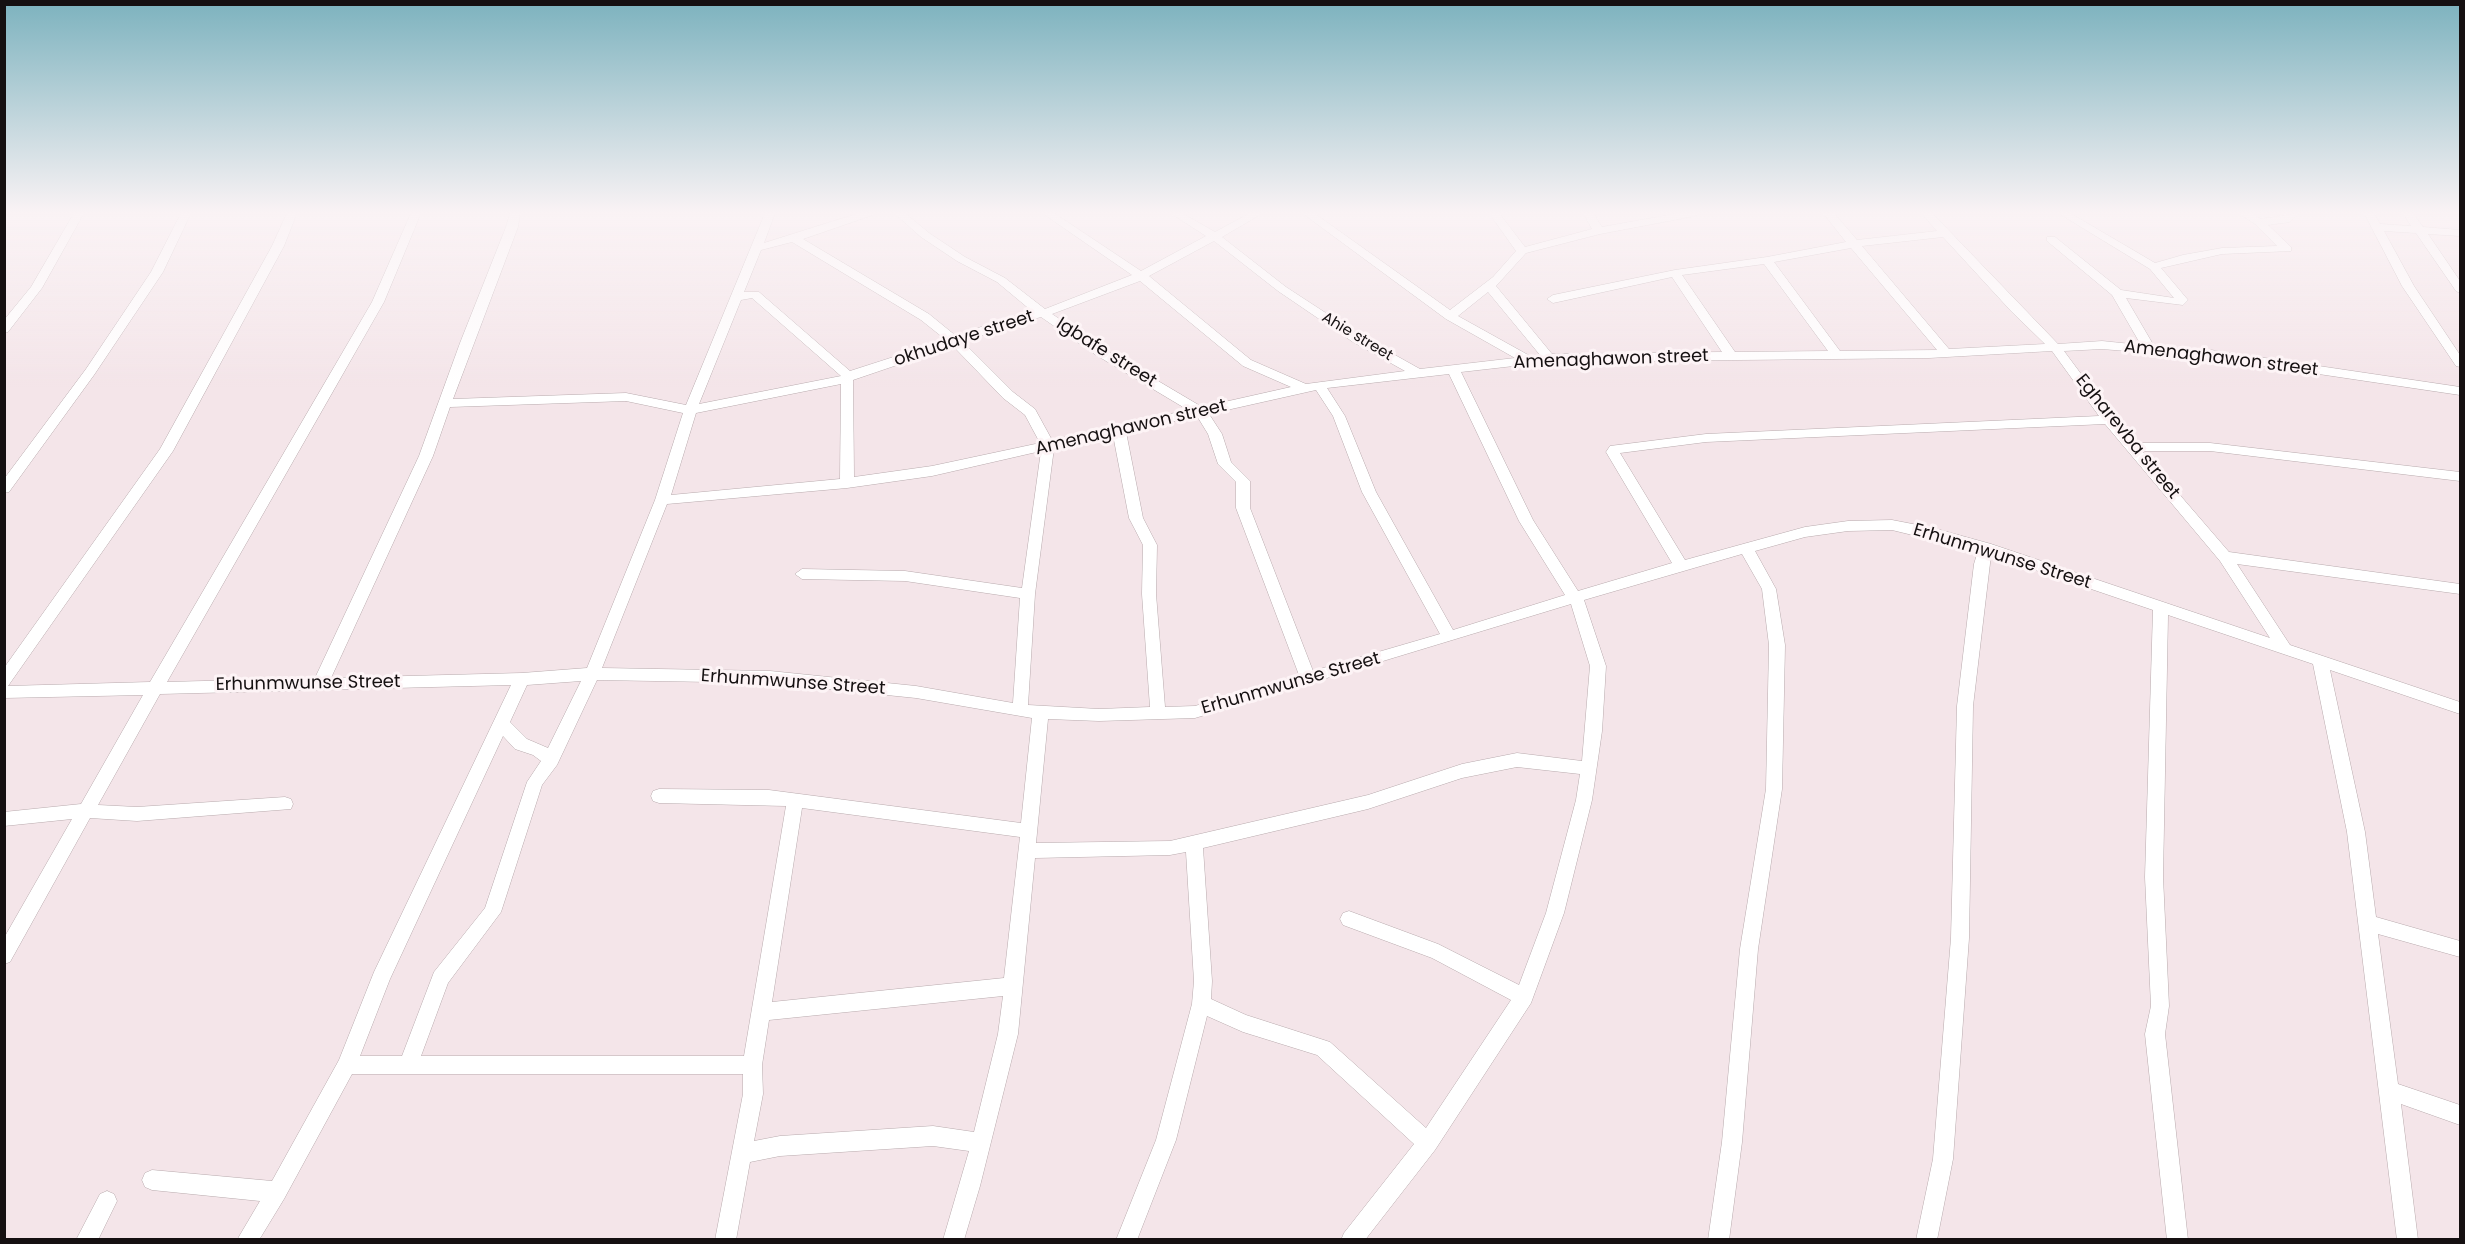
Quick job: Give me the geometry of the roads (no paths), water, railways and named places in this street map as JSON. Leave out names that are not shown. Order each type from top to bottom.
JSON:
[{"type":"street","points":[[4,329],[36,288],[46,271]]},
{"type":"street","points":[[4,489],[90,372],[157,271]]},
{"type":"street","points":[[4,681],[166,452],[264,271]]},
{"type":"street","points":[[4,956],[84,811],[378,302],[391,271]]},
{"type":"street","points":[[320,684],[426,456],[495,271]]},
{"type":"street","points":[[408,1065],[441,978],[492,912],[535,782],[551,760],[592,675],[662,500],[690,410],[747,271]]},
{"type":"street","points":[[846,271],[925,317],[956,342],[1008,395],[1030,412],[1048,446],[1028,594],[1020,711]]},
{"type":"street","name":"Igbafe street","points":[[984,271],[1001,280],[1042,313],[1100,352],[1201,412]]},
{"type":"street","points":[[1134,271],[1246,363],[1304,388]]},
{"type":"street","name":"okhudaye street","points":[[690,410],[845,379],[859,372],[1056,310],[1150,271]]},
{"type":"street","name":"Ahie street","points":[[1258,271],[1282,290],[1357,339],[1416,372]]},
{"type":"street","points":[[1388,271],[1450,316],[1529,361]]},
{"type":"street","points":[[1450,316],[1489,285],[1502,271]]},
{"type":"street","points":[[1553,299],[1690,271]]},
{"type":"street","points":[[1774,271],[1837,355]]},
{"type":"street","points":[[1876,271],[1946,353]]},
{"type":"street","name":"Egharevba street","points":[[1981,271],[2055,346],[2108,420],[2225,557],[2285,649]]},
{"type":"street","points":[[2090,271],[2117,293],[2149,347]]},
{"type":"street","points":[[2117,293],[2179,302],[2182,300],[2158,271]]},
{"type":"street","points":[[2400,271],[2460,363]]},
{"type":"street","points":[[2448,271],[2460,289]]},
{"type":"street","points":[[1675,273],[1731,356]]},
{"type":"street","points":[[1489,285],[1549,358]]},
{"type":"street","points":[[736,297],[755,294],[847,375],[845,379],[847,483]]},
{"type":"street","name":"Amenaghawon street","points":[[662,500],[847,483],[932,471],[1319,385],[1549,358],[1946,353],[2055,346],[2149,347],[2460,391]]},
{"type":"street","points":[[1351,1239],[1428,1143],[1524,997],[1555,913],[1584,800],[1594,731],[1598,666],[1575,596],[1526,521],[1453,369]]},
{"type":"street","points":[[1319,385],[1339,416],[1369,492],[1449,637]]},
{"type":"street","points":[[446,403],[626,397],[690,410]]},
{"type":"street","points":[[1201,412],[1215,434],[1225,464],[1243,481],[1243,508],[1308,678]]},
{"type":"street","points":[[1681,566],[1613,452],[1615,449],[1706,438],[2108,420]]},
{"type":"street","points":[[1119,430],[1136,518],[1150,545],[1149,594],[1158,713]]},
{"type":"street","points":[[2131,447],[2210,447],[2460,476]]},
{"type":"street","name":"Erhunmwunse Street","points":[[4,692],[522,680],[592,675],[770,677],[916,692],[1020,711],[1099,715],[1195,712],[1449,637],[1575,596],[1805,532],[1848,526],[1892,525],[1933,532],[1986,548],[2460,708]]},
{"type":"street","points":[[1718,1239],[1732,1142],[1749,949],[1774,789],[1777,645],[1768,589],[1746,548]]},
{"type":"street","points":[[1926,1239],[1943,1159],[1960,938],[1965,706],[1981,564],[1986,548]]},
{"type":"street","points":[[2225,557],[2460,589]]},
{"type":"street","points":[[802,574],[905,576],[1028,594]]},
{"type":"street","points":[[2161,606],[2154,877],[2160,1006],[2155,1034],[2178,1239]]},
{"type":"street","points":[[2320,661],[2356,832],[2408,1239]]},
{"type":"street","points":[[247,1239],[277,1192],[347,1065],[381,978],[522,680]]},
{"type":"street","points":[[953,1239],[981,1143],[1008,1034],[1041,712]]},
{"type":"street","points":[[501,723],[521,744],[539,750],[551,760]]},
{"type":"street","points":[[1028,852],[1170,848],[1368,802],[1462,771],[1517,760],[1587,768]]},
{"type":"street","points":[[659,796],[769,797],[1029,831]]},
{"type":"street","points":[[725,1239],[753,1094],[752,1065],[795,802]]},
{"type":"street","points":[[4,819],[84,811],[136,814],[285,804]]},
{"type":"street","points":[[1126,1239],[1166,1140],[1201,1004],[1203,971],[1194,842]]},
{"type":"street","points":[[1349,920],[1438,952],[1524,997]]},
{"type":"street","points":[[2368,923],[2460,949]]},
{"type":"street","points":[[760,1012],[1013,986]]},
{"type":"street","points":[[1201,1004],[1243,1023],[1323,1048],[1428,1143]]},
{"type":"street","points":[[347,1065],[752,1065]]},
{"type":"street","points":[[2389,1090],[2460,1115]]},
{"type":"street","points":[[743,1154],[780,1146],[933,1136],[981,1143]]},
{"type":"street","points":[[152,1180],[277,1192]]},
{"type":"street","points":[[86,1239],[107,1201]]}]
